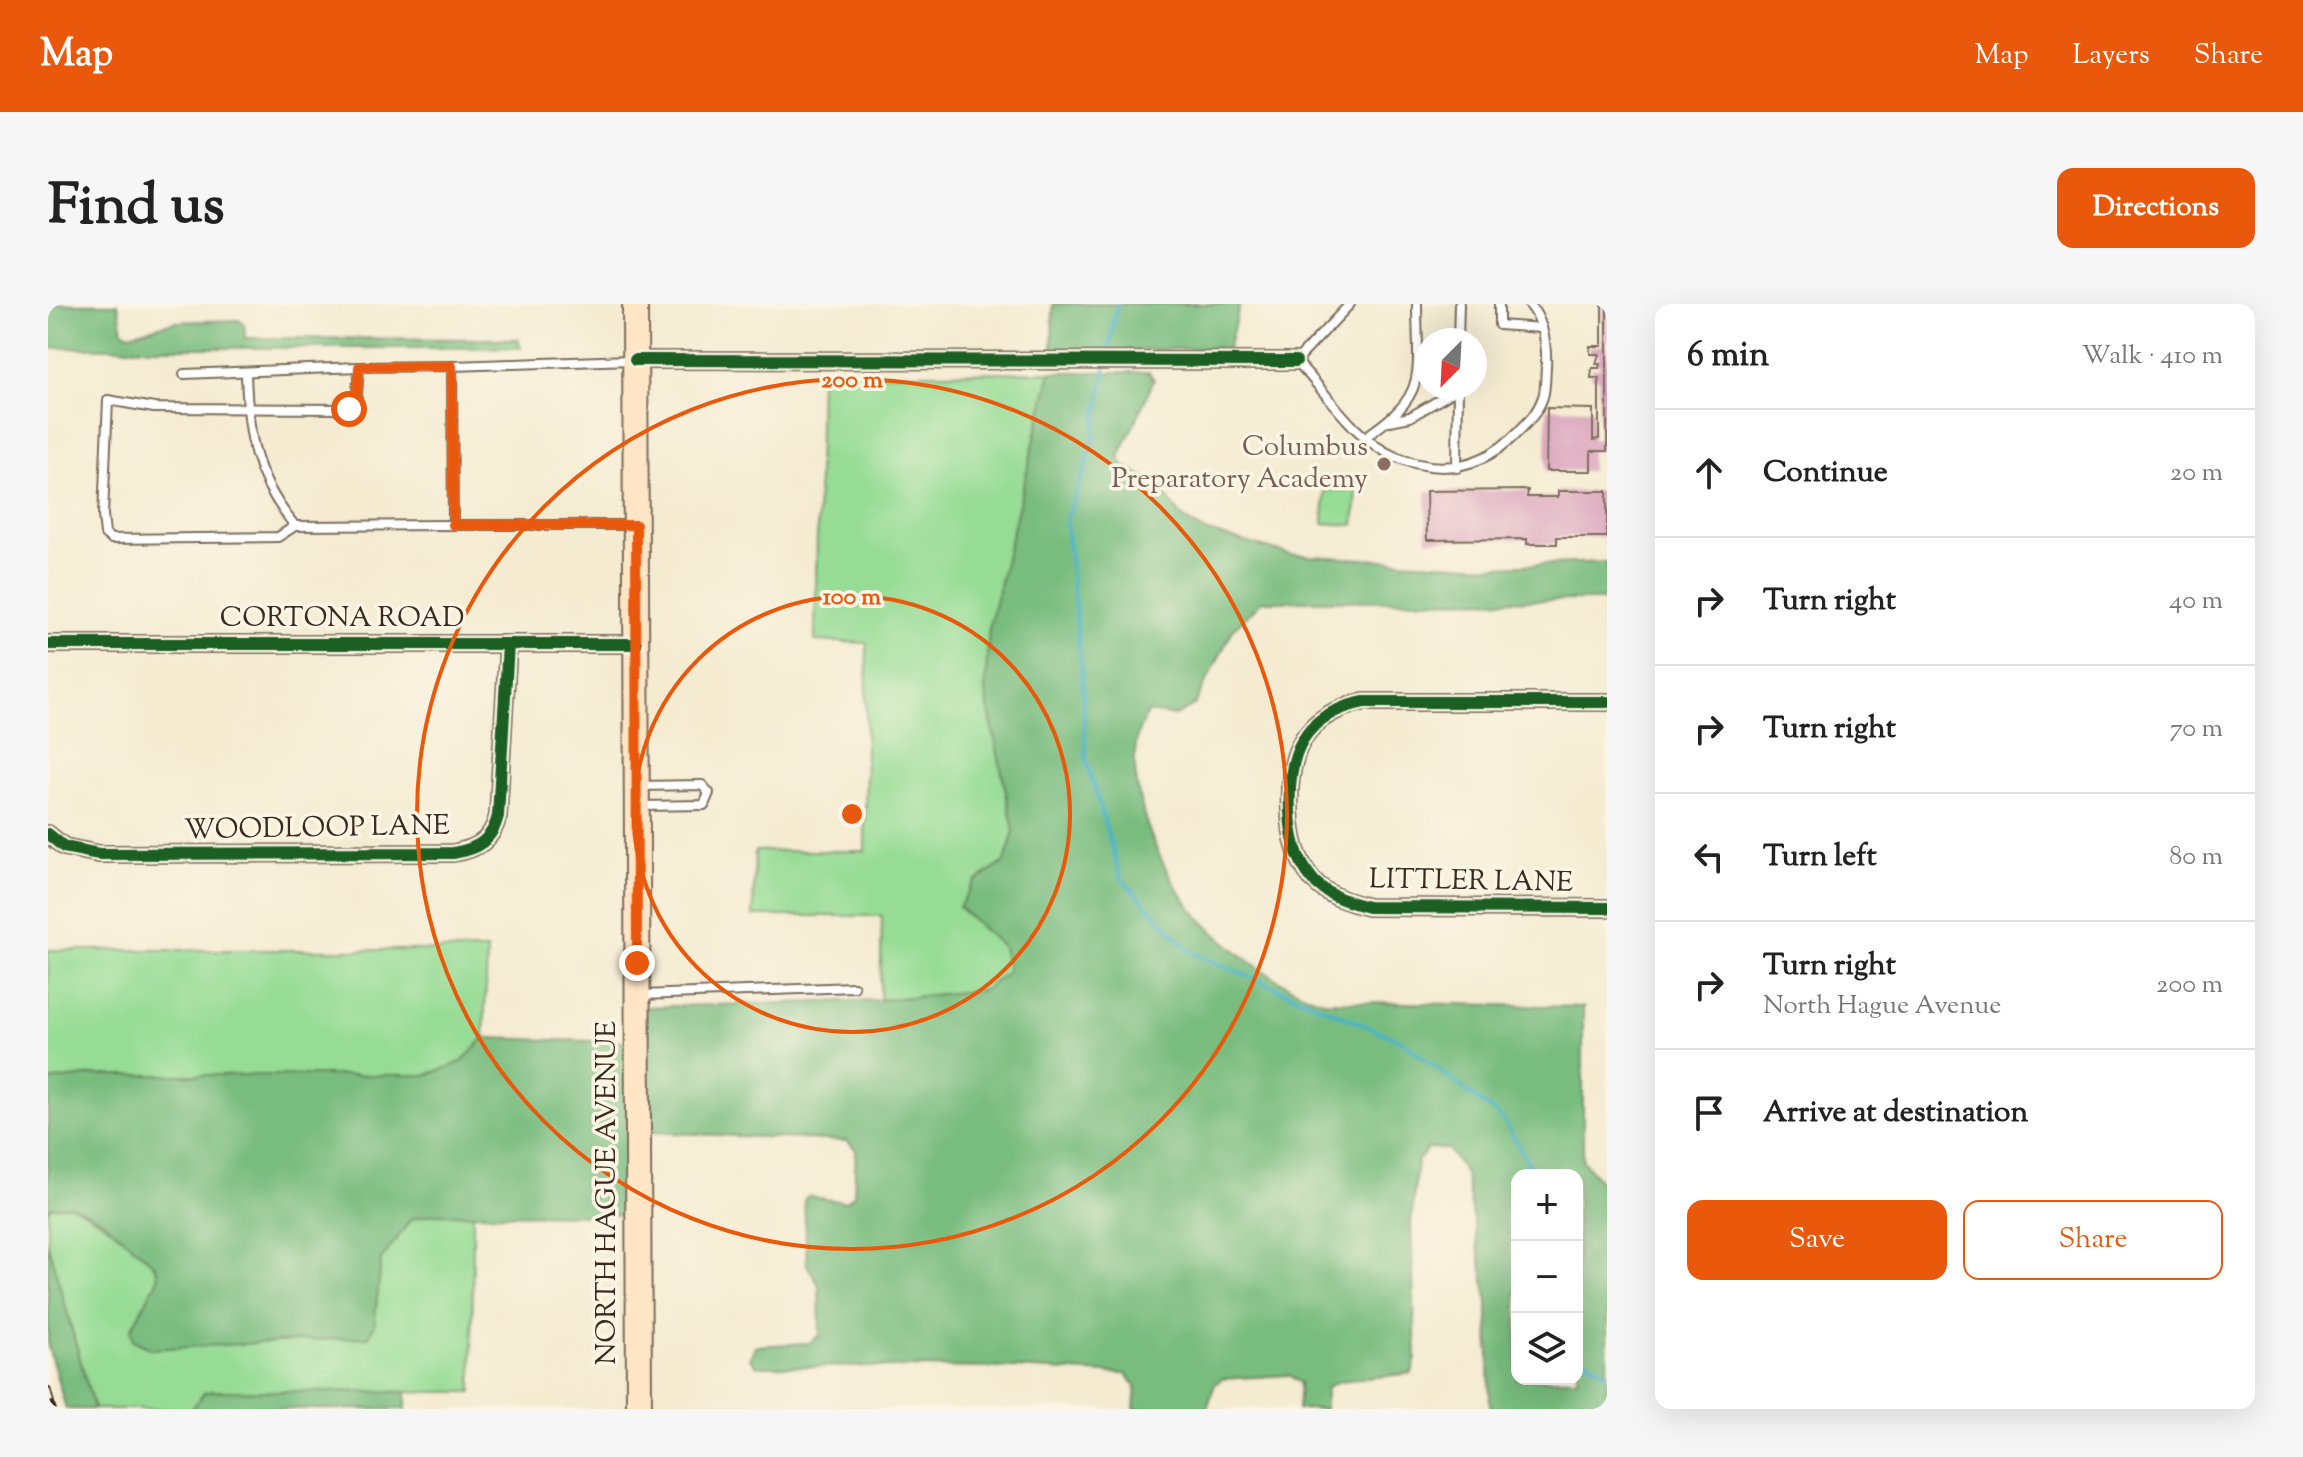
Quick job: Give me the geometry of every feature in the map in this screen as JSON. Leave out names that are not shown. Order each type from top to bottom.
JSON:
[{"type":"main road","name":"NORTH HAGUE AVENUE","points":[[635,304],[639,1409]]},
{"type":"street","points":[[635,360],[1296,361]]},
{"type":"street","name":"CORTONA ROAD","points":[[48,644],[636,644]]},
{"type":"street","name":"WOODLOOP LANE","points":[[48,834],[75,851],[99,854],[453,853],[478,847],[487,840],[498,816],[508,644]]},
{"type":"street","name":"LITTLER LANE","points":[[1607,702],[1364,702],[1328,714],[1311,728],[1293,758],[1289,796],[1290,827],[1302,865],[1330,894],[1368,907],[1607,908]]},
{"type":"lane","points":[[1350,304],[1296,361],[1365,437],[1397,457],[1457,468],[1484,460],[1534,416],[1544,393],[1547,353],[1538,314],[1529,304]]},
{"type":"lane","points":[[1365,437],[1389,421],[1409,401],[1416,386],[1417,304]]},
{"type":"lane","points":[[1458,328],[1459,304]]},
{"type":"lane","points":[[1499,304],[1499,325],[1542,328]]},
{"type":"lane","points":[[184,374],[246,374],[263,369],[635,360]]},
{"type":"lane","points":[[452,366],[453,525]]},
{"type":"lane","points":[[359,367],[358,399],[356,407],[349,409],[154,408],[108,400],[105,534],[111,539],[263,538],[278,537],[295,526],[636,525]]},
{"type":"lane","points":[[246,374],[250,442],[261,469],[295,526]]},
{"type":"lane","points":[[1389,421],[1410,417],[1439,400]]},
{"type":"lane","points":[[1457,468],[1458,400]]},
{"type":"lane","points":[[702,785],[709,793],[704,805],[636,796],[702,785]]},
{"type":"lane","points":[[637,995],[854,987]]},
{"type":"green space","points":[[48,304],[118,304],[123,331],[130,334],[174,322],[239,320],[244,324],[245,338],[518,339],[521,348],[48,348]]},
{"type":"green space","points":[[1053,304],[1240,304],[1228,348],[1052,352]]},
{"type":"green space","points":[[1051,372],[989,628],[985,691],[1014,830],[1005,862],[975,882],[959,907],[1004,947],[1008,971],[985,990],[880,1000],[882,916],[753,916],[755,851],[865,851],[867,643],[815,641],[820,374]]},
{"type":"green space","points":[[1051,372],[1149,372],[1154,380],[1119,457],[1124,466],[1154,482],[1184,519],[1204,531],[1292,555],[1491,566],[1607,562],[1607,600],[1262,601],[1234,628],[1194,706],[1175,716],[1148,712],[1138,733],[1135,758],[1137,786],[1153,842],[1179,891],[1219,937],[1271,976],[1324,1001],[1583,1007],[1583,1161],[1607,1189],[1607,1409],[1490,1409],[1488,1302],[1465,1173],[1448,1149],[1428,1148],[1417,1162],[1411,1223],[1416,1358],[1412,1373],[1339,1381],[1327,1387],[1324,1409],[1298,1409],[1300,1383],[1289,1375],[1222,1379],[1215,1384],[1207,1409],[1134,1409],[1136,1386],[1126,1374],[1014,1368],[757,1366],[750,1358],[755,1346],[809,1343],[820,1335],[819,1285],[807,1265],[804,1200],[808,1196],[845,1202],[854,1195],[856,1150],[847,1141],[650,1132],[644,1043],[646,1007],[880,1000],[984,990],[1008,971],[1003,947],[959,907],[975,882],[1005,862],[1014,831],[985,691],[989,628]]},
{"type":"green space","points":[[1325,489],[1357,491],[1354,525],[1323,523]]},
{"type":"green space","points":[[48,950],[487,950],[484,1038],[462,1062],[427,1075],[94,1075],[48,1081]]},
{"type":"green space","points":[[484,1038],[628,1042],[627,1215],[432,1214],[411,1219],[381,1260],[374,1326],[369,1337],[151,1349],[133,1340],[131,1329],[158,1279],[156,1266],[102,1220],[71,1205],[51,1207],[48,1211],[48,1081],[94,1075],[427,1075],[462,1062]]},
{"type":"green space","points":[[71,1205],[123,1237],[149,1259],[156,1270],[153,1292],[131,1329],[374,1326],[381,1260],[411,1219],[432,1214],[473,1214],[472,1392],[212,1391],[204,1393],[192,1409],[94,1409],[48,1244],[48,1211],[51,1207]]},
{"type":"green space","points":[[48,1244],[94,1409],[66,1409],[48,1346]]},
{"type":"green space","points":[[406,1392],[406,1409],[192,1409],[204,1393]]},
{"type":"building","points":[[1602,304],[1607,304],[1607,451],[1591,451],[1591,471],[1546,471],[1547,408],[1593,409],[1593,440],[1599,439],[1599,378],[1591,378],[1592,368],[1599,368],[1600,364],[1596,364],[1599,354],[1590,354],[1590,346],[1602,346]]},
{"type":"building","points":[[1528,490],[1527,497],[1558,497],[1558,491],[1607,491],[1607,537],[1557,537],[1557,544],[1527,544],[1527,539],[1427,540],[1426,491]]},
{"type":"waterway","points":[[1108,355],[1117,304]]},
{"type":"waterway","points":[[1106,364],[1091,452],[1066,520],[1082,675],[1086,760],[1121,878],[1191,952],[1402,1041],[1504,1120],[1532,1169]]},
{"type":"waterway","points":[[1583,1358],[1607,1373]]},
{"type":"railway","points":[[48,1390],[53,1409]]},
{"type":"cycle path","points":[[635,360],[1296,361]]},
{"type":"cycle path","points":[[48,644],[636,644]]},
{"type":"cycle path","points":[[48,834],[64,847],[99,854],[453,853],[470,849],[488,837],[498,816],[508,644]]},
{"type":"cycle path","points":[[1607,702],[1364,702],[1343,708],[1313,726],[1296,754],[1290,790],[1292,830],[1302,864],[1319,886],[1346,900],[1368,907],[1607,908]]},
{"type":"place","name":"Columbus Preparatory Academy","points":[[1384,464]]},
{"type":"route","points":[[349,409],[356,407],[358,399],[359,367],[452,366],[453,525],[636,525],[637,963]]}]
